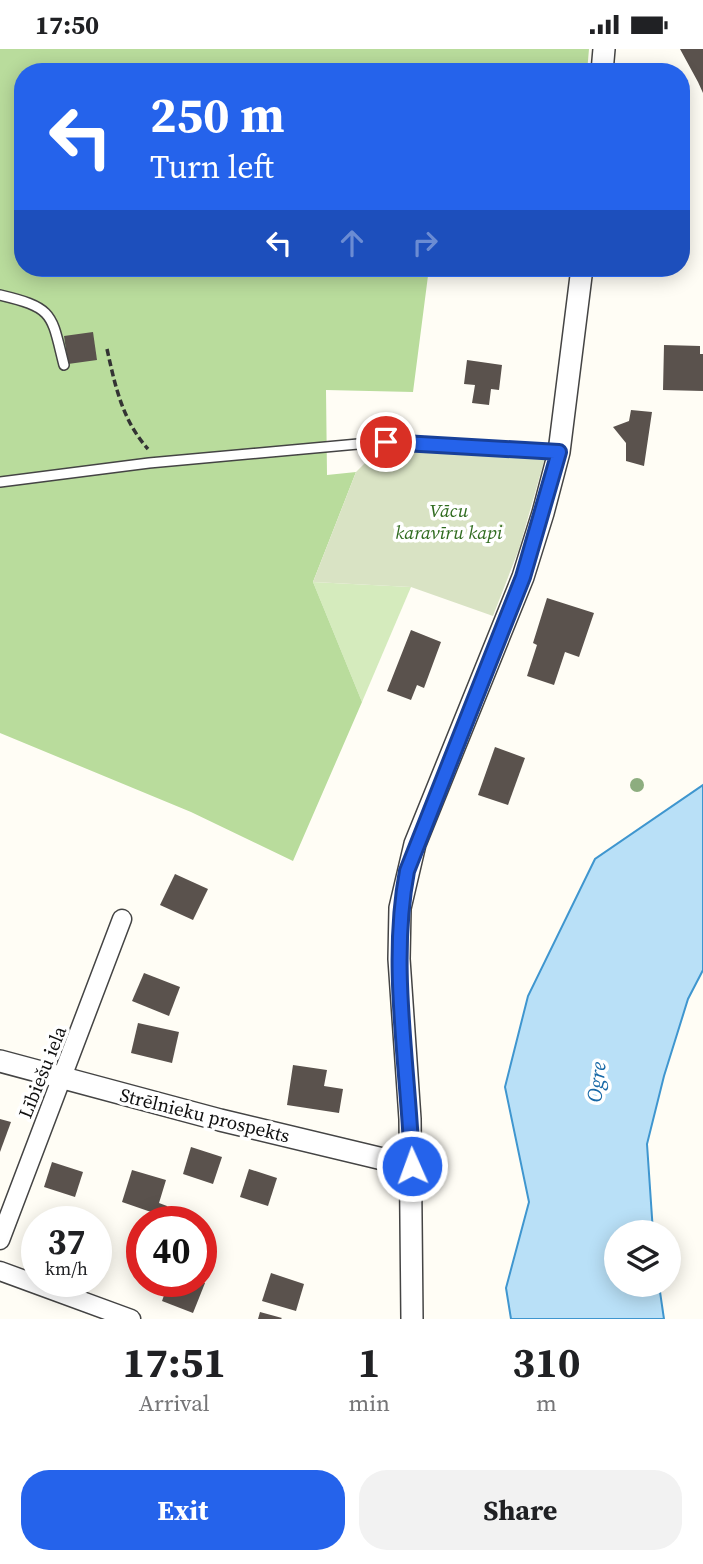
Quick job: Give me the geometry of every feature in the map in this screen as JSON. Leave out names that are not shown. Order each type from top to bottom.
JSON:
[{"type":"street","points":[[412,1319],[412,1166],[400,959],[400,908],[407,871],[523,577],[559,452],[581,277]]},
{"type":"street","name":"Lībiešu iela","points":[[0,1240],[122,919]]},
{"type":"street","name":"Strēlnieku prospekts","points":[[0,1061],[220,1120],[412,1166]]},
{"type":"street","points":[[0,1271],[131,1319]]},
{"type":"lane","points":[[0,295],[45,310],[52,318],[64,365]]},
{"type":"lane","points":[[0,482],[160,462],[386,442],[559,452]]},
{"type":"path","points":[[107,349],[117,397],[135,435],[160,462]]},
{"type":"green space","points":[[0,49],[589,49],[588,63],[14,63],[14,277],[428,277],[413,392],[326,390],[327,475],[356,472],[313,582],[362,702],[293,861],[191,812],[0,733]]},
{"type":"green space","name":"Vācu karavīru kapi","points":[[386,442],[547,451],[519,549],[493,616],[411,587],[313,582],[356,472]]},
{"type":"green space","points":[[313,582],[411,587],[362,702]]},
{"type":"water","name":"Ogre","points":[[703,785],[703,970],[688,999],[664,1076],[647,1144],[652,1220],[604,1220],[604,1297],[661,1297],[664,1319],[511,1319],[506,1288],[529,1202],[505,1087],[528,996],[595,859]]},
{"type":"building","points":[[680,49],[703,49],[703,93],[690,63]]},
{"type":"building","points":[[93,332],[97,360],[68,364],[64,336]]},
{"type":"building","points":[[664,345],[700,346],[700,354],[703,354],[703,391],[663,390]]},
{"type":"building","points":[[467,360],[502,365],[499,390],[491,389],[489,405],[472,403],[475,385],[464,384]]},
{"type":"building","points":[[631,410],[652,412],[644,466],[626,461],[626,443],[613,427],[629,421]]},
{"type":"building","points":[[547,598],[594,613],[579,657],[565,652],[554,685],[527,676],[537,645],[533,643]]},
{"type":"building","points":[[411,630],[441,642],[424,688],[417,685],[411,700],[387,691]]},
{"type":"building","points":[[495,747],[525,758],[508,805],[478,795]]},
{"type":"building","points":[[175,874],[208,889],[193,920],[160,905]]},
{"type":"building","points":[[144,973],[180,987],[169,1016],[132,1001]]},
{"type":"building","points":[[138,1023],[179,1032],[172,1063],[131,1053]]},
{"type":"building","points":[[293,1065],[327,1070],[324,1086],[343,1089],[339,1113],[287,1105]]},
{"type":"building","points":[[0,1119],[11,1122],[0,1152]]},
{"type":"building","points":[[191,1147],[222,1157],[213,1184],[183,1174]]},
{"type":"building","points":[[52,1162],[83,1172],[75,1197],[44,1187]]},
{"type":"building","points":[[249,1169],[277,1178],[268,1206],[240,1197]]},
{"type":"building","points":[[132,1170],[166,1180],[159,1203],[167,1206],[134,1206],[122,1202]]},
{"type":"building","points":[[271,1273],[304,1284],[296,1311],[262,1301]]},
{"type":"building","points":[[163,1297],[199,1297],[193,1313],[162,1301]]},
{"type":"building","points":[[260,1312],[282,1318],[258,1319]]},
{"type":"route","points":[[386,442],[559,452],[523,577],[415,844],[407,871],[400,908],[400,959],[412,1166]]}]
